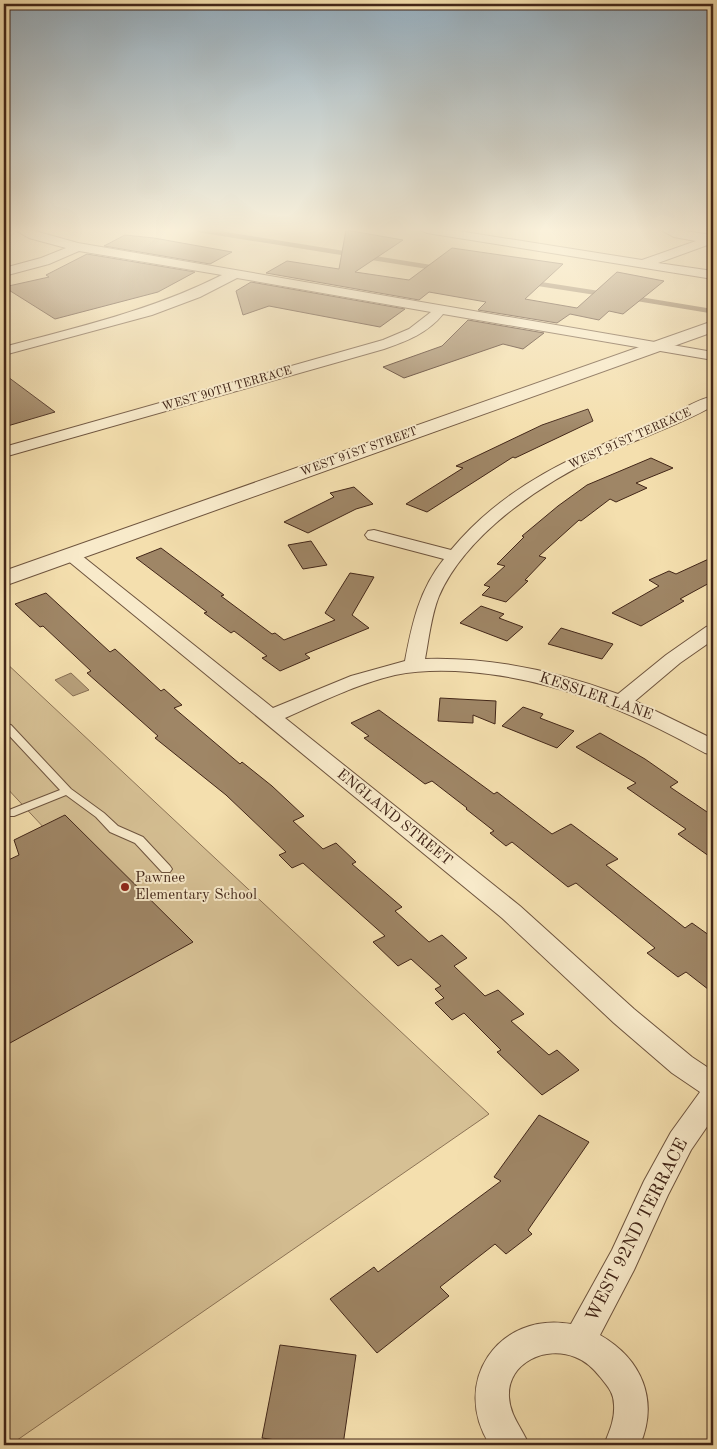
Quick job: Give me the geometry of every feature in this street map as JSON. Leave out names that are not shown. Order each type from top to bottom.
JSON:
[{"type":"street","points":[[4,351],[147,312],[185,298]]},
{"type":"street","points":[[378,298],[659,345],[713,356]]},
{"type":"street","name":"WEST 90TH TERRACE","points":[[4,452],[379,346],[418,330],[432,320],[441,308]]},
{"type":"street","name":"WEST 91ST STREET","points":[[4,579],[713,326]]},
{"type":"street","name":"WEST 91ST TERRACE","points":[[414,666],[423,615],[434,588],[456,558],[487,524],[521,496],[554,474],[596,452],[672,421],[713,400]]},
{"type":"street","points":[[374,535],[456,558]]},
{"type":"street","name":"ENGLAND STREET","points":[[70,555],[511,912],[624,1016],[682,1065],[713,1086]]},
{"type":"street","points":[[621,702],[673,659],[713,631]]},
{"type":"street","name":"KESSLER LANE","points":[[271,717],[362,678],[414,666],[476,666],[546,678],[621,702],[666,721],[713,748]]},
{"type":"street","name":"WEST 92ND TERRACE","points":[[580,1340],[624,1260],[655,1190],[681,1141],[713,1095]]},
{"type":"street","points":[[511,1445],[499,1428],[492,1405],[493,1383],[501,1363],[516,1348],[536,1338],[557,1336],[580,1340],[600,1351],[617,1367],[628,1387],[633,1410],[630,1432],[622,1445]]},
{"type":"lane","points":[[4,727],[7,727],[67,791],[100,815],[114,829],[138,840],[166,869]]},
{"type":"lane","points":[[4,813],[10,814],[67,791]]},
{"type":"shaded area","name":"Pawnee Elementary School","points":[[4,661],[489,1114],[10,1445],[4,1445],[4,964],[117,906],[4,785],[4,719],[6,718],[4,715]]},
{"type":"shaded area","points":[[71,673],[89,690],[73,696],[55,680]]},
{"type":"building","points":[[21,298],[137,298],[55,319]]},
{"type":"building","points":[[238,298],[340,298],[405,309],[380,327],[269,306],[243,315]]},
{"type":"building","points":[[406,298],[422,298],[419,300]]},
{"type":"building","points":[[461,298],[526,298],[525,299],[577,308],[589,298],[643,298],[623,314],[609,311],[599,320],[570,314],[557,323],[478,310],[486,302]]},
{"type":"building","points":[[468,320],[544,333],[523,349],[503,344],[404,378],[383,367],[442,346]]},
{"type":"building","points":[[4,374],[55,412],[4,427]]},
{"type":"building","points":[[588,409],[593,421],[515,458],[513,457],[427,512],[406,504],[463,468],[456,466],[542,425]]},
{"type":"building","points":[[651,458],[673,468],[636,483],[647,488],[616,502],[610,499],[581,521],[579,520],[539,556],[546,558],[525,580],[528,581],[506,602],[482,595],[490,587],[484,585],[505,566],[497,564],[524,537],[522,536],[558,506],[587,485]]},
{"type":"building","points":[[354,487],[373,504],[356,509],[308,533],[284,522],[334,497],[330,493]]},
{"type":"building","points":[[311,541],[327,565],[303,569],[288,545]]},
{"type":"building","points":[[161,548],[224,595],[221,596],[272,634],[275,633],[284,640],[335,620],[325,613],[350,573],[374,577],[352,615],[369,628],[305,654],[310,658],[280,671],[262,658],[267,656],[234,631],[231,633],[204,613],[207,612],[136,558]]},
{"type":"building","points":[[713,557],[713,581],[680,599],[684,601],[641,626],[612,613],[659,586],[649,580],[669,571],[676,574]]},
{"type":"building","points":[[46,593],[110,652],[115,649],[161,691],[164,689],[182,705],[174,708],[240,764],[242,762],[272,786],[304,816],[293,821],[323,849],[336,843],[356,862],[352,864],[402,907],[395,911],[429,942],[442,935],[467,958],[454,966],[485,996],[498,990],[524,1014],[511,1021],[549,1055],[557,1050],[579,1070],[542,1095],[497,1052],[501,1050],[464,1013],[452,1020],[435,1003],[444,998],[435,989],[441,986],[411,959],[398,966],[373,942],[385,936],[303,863],[292,868],[279,855],[286,852],[226,795],[155,738],[158,736],[87,673],[91,671],[43,626],[40,627],[15,604]]},
{"type":"building","points":[[481,606],[504,614],[499,618],[523,627],[507,641],[460,623]]},
{"type":"building","points":[[561,628],[613,644],[602,659],[548,644]]},
{"type":"building","points":[[440,698],[496,701],[495,724],[473,715],[473,723],[438,721]]},
{"type":"building","points":[[523,707],[543,714],[540,718],[574,731],[557,748],[502,726]]},
{"type":"building","points":[[379,710],[494,794],[497,792],[552,834],[571,824],[618,859],[606,865],[685,928],[692,923],[713,938],[713,993],[686,972],[678,977],[647,953],[655,948],[576,883],[568,887],[512,842],[506,846],[490,833],[494,831],[432,781],[425,784],[364,738],[369,736],[351,723]]},
{"type":"building","points":[[600,733],[645,759],[678,782],[670,787],[713,816],[713,859],[678,834],[686,829],[627,788],[636,783],[576,747]]},
{"type":"building","points":[[65,815],[193,942],[10,1043],[4,1035],[4,862],[19,855],[14,840]]},
{"type":"building","points":[[539,1115],[589,1142],[528,1230],[532,1234],[506,1254],[495,1244],[440,1287],[449,1296],[377,1353],[330,1299],[374,1267],[378,1272],[501,1181],[494,1177]]},
{"type":"building","points":[[280,1345],[356,1355],[343,1445],[289,1445],[290,1442],[262,1438]]},
{"type":"waterway","points":[[632,298],[711,311]]},
{"type":"place","name":"Pawnee Elementary School","points":[[125,887]]}]
